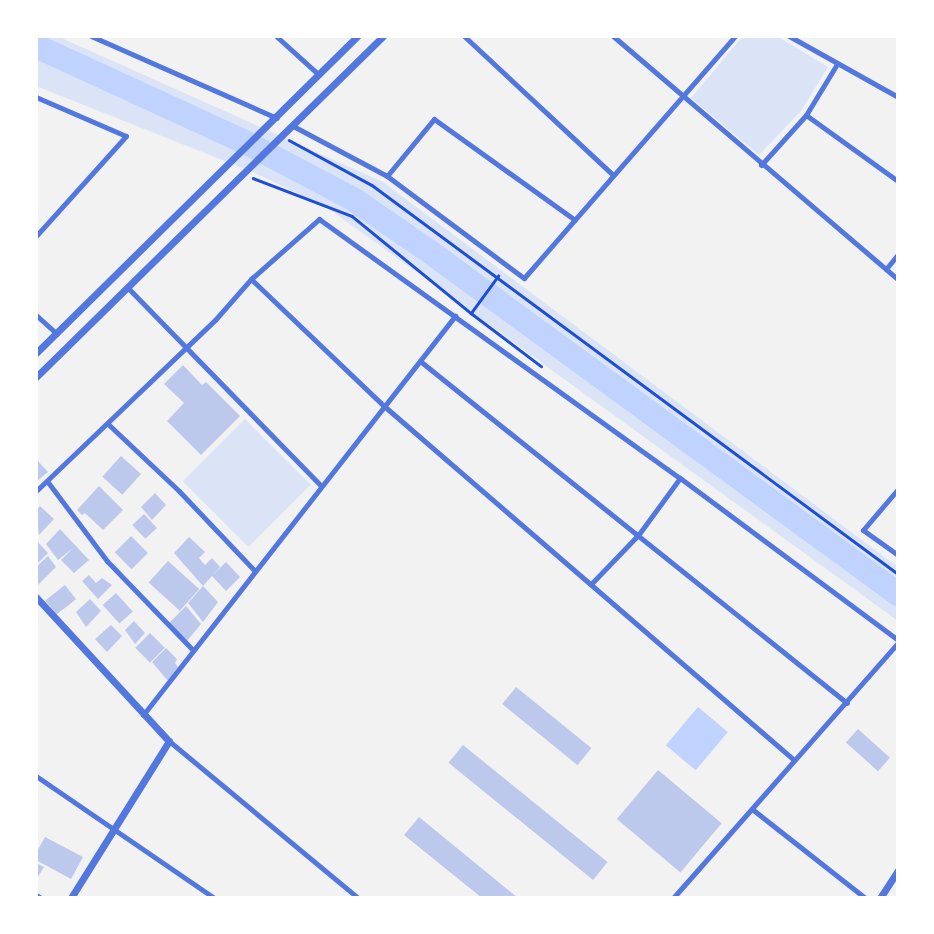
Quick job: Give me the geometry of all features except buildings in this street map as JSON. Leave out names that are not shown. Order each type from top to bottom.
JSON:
[{"type":"street","points":[[91,36],[277,118]]},
{"type":"street","points":[[276,36],[319,75]]},
{"type":"street","points":[[36,353],[58,334],[234,161],[358,36]]},
{"type":"street","points":[[36,377],[282,138],[383,36]]},
{"type":"street","points":[[464,36],[613,175]]},
{"type":"street","points":[[613,36],[761,165],[898,279]]},
{"type":"street","points":[[293,126],[387,176],[524,278],[735,36]]},
{"type":"street","points":[[789,36],[898,97]]},
{"type":"street","points":[[761,165],[806,115],[838,64]]},
{"type":"street","points":[[36,97],[126,136],[36,236]]},
{"type":"street","points":[[806,115],[898,181]]},
{"type":"street","points":[[387,176],[434,119],[575,220]]},
{"type":"street","points":[[36,492],[186,348],[251,279],[319,219],[680,478],[898,642],[847,703],[793,759],[752,809],[673,898]]},
{"type":"street","points":[[886,269],[898,254]]},
{"type":"street","points":[[251,279],[384,406],[592,583],[793,759]]},
{"type":"street","points":[[129,288],[321,486]]},
{"type":"street","points":[[36,315],[58,334]]},
{"type":"street","points":[[143,715],[455,316]]},
{"type":"street","points":[[420,361],[639,534],[847,703]]},
{"type":"street","points":[[108,424],[179,490],[255,571]]},
{"type":"street","points":[[592,583],[639,534],[680,478]]},
{"type":"street","points":[[47,481],[107,561],[193,650]]},
{"type":"street","points":[[898,489],[863,530],[898,555]]},
{"type":"street","points":[[36,597],[169,742],[351,896],[358,898]]},
{"type":"street","points":[[71,898],[169,742]]},
{"type":"street","points":[[36,776],[214,898]]},
{"type":"street","points":[[752,809],[864,898]]},
{"type":"street","points":[[880,898],[898,870]]},
{"type":"street","points":[[36,896],[41,898]]},
{"type":"path","points":[[282,138],[372,185],[498,276],[898,574]]},
{"type":"path","points":[[471,314],[498,276]]},
{"type":"shaded area","points":[[36,36],[57,36],[383,182],[898,567],[898,621],[328,208],[255,173],[36,86]]},
{"type":"shaded area","points":[[743,36],[777,36],[828,67],[801,111],[759,155],[691,98]]},
{"type":"shaded area","points":[[245,419],[311,485],[249,547],[183,481]]},
{"type":"water","points":[[698,707],[728,732],[696,770],[666,745]]},
{"type":"waterway","points":[[36,46],[243,141],[353,199],[430,252],[898,594]]}]
